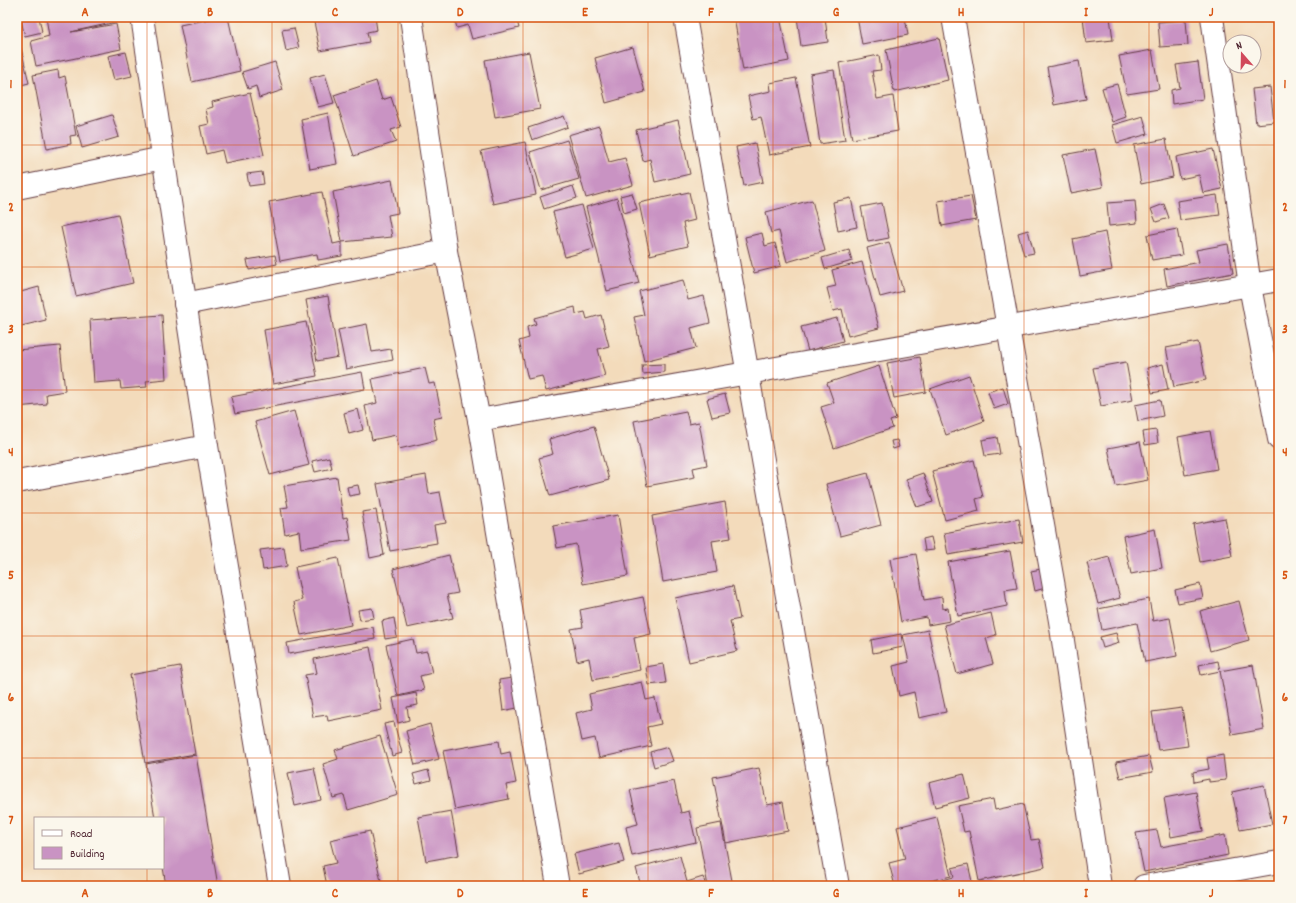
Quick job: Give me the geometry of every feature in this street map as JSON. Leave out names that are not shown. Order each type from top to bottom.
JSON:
[{"type":"street","points":[[142,17],[207,446],[280,886]]},
{"type":"street","points":[[411,17],[446,251],[479,420],[558,886]]},
{"type":"street","points":[[686,17],[838,886]]},
{"type":"street","points":[[953,17],[1007,329],[1060,621],[1100,886]]},
{"type":"street","points":[[1212,17],[1250,286],[1279,439]]},
{"type":"street","points":[[17,188],[163,158]]},
{"type":"street","points":[[185,304],[446,251]]},
{"type":"street","points":[[479,420],[1007,329],[1279,280]]},
{"type":"street","points":[[17,482],[207,446]]},
{"type":"street","points":[[1144,886],[1279,862]]},
{"type":"building","points":[[20,17],[39,17],[42,32],[25,36]]},
{"type":"building","points":[[46,17],[115,17],[116,22],[71,32],[116,24],[121,49],[36,66],[31,41],[49,36]]},
{"type":"building","points":[[219,17],[228,17],[240,71],[192,82],[180,25]]},
{"type":"building","points":[[313,17],[375,17],[377,30],[367,32],[369,42],[320,51]]},
{"type":"building","points":[[454,17],[516,17],[519,28],[472,39],[468,25],[457,28]]},
{"type":"building","points":[[734,17],[780,17],[789,61],[743,70]]},
{"type":"building","points":[[797,17],[825,17],[828,42],[801,46]]},
{"type":"building","points":[[857,17],[905,17],[908,35],[862,44]]},
{"type":"building","points":[[1083,17],[1110,17],[1113,40],[1086,43]]},
{"type":"building","points":[[1186,20],[1188,45],[1160,47],[1158,22]]},
{"type":"building","points":[[294,28],[299,48],[286,51],[282,30]]},
{"type":"building","points":[[939,38],[948,80],[894,92],[886,50]]},
{"type":"building","points":[[633,47],[645,92],[606,103],[595,58]]},
{"type":"building","points":[[21,48],[29,83],[17,86],[17,49]]},
{"type":"building","points":[[1152,50],[1159,89],[1127,94],[1119,56]]},
{"type":"building","points":[[126,52],[132,76],[114,80],[108,56]]},
{"type":"building","points":[[529,52],[540,109],[495,117],[485,60]]},
{"type":"building","points":[[879,55],[881,70],[872,71],[877,99],[893,96],[898,131],[852,139],[839,63]]},
{"type":"building","points":[[1079,61],[1086,99],[1054,105],[1047,67]]},
{"type":"building","points":[[275,62],[283,90],[259,98],[256,86],[248,89],[242,72]]},
{"type":"building","points":[[1198,62],[1203,99],[1172,104],[1171,90],[1180,88],[1176,65]]},
{"type":"building","points":[[58,70],[59,78],[65,76],[76,135],[70,136],[71,144],[47,149],[33,75]]},
{"type":"building","points":[[834,70],[845,140],[820,144],[810,74]]},
{"type":"building","points":[[325,74],[334,103],[318,107],[310,78]]},
{"type":"building","points":[[796,78],[810,147],[769,155],[761,117],[753,119],[748,96],[771,91],[770,83]]},
{"type":"building","points":[[376,81],[382,100],[391,97],[401,127],[391,130],[396,142],[354,156],[334,95]]},
{"type":"building","points":[[1117,84],[1126,117],[1112,122],[1102,88]]},
{"type":"building","points":[[1270,87],[1274,122],[1256,124],[1252,89]]},
{"type":"building","points":[[250,93],[264,155],[225,163],[222,150],[206,154],[200,126],[209,124],[206,109],[213,107],[212,102]]},
{"type":"building","points":[[328,113],[337,164],[310,169],[301,119]]},
{"type":"building","points":[[112,115],[119,137],[82,148],[76,126]]},
{"type":"building","points":[[564,116],[568,127],[532,140],[528,128]]},
{"type":"building","points":[[1143,116],[1148,134],[1117,143],[1112,125]]},
{"type":"building","points":[[678,120],[690,174],[655,182],[650,159],[643,161],[636,130]]},
{"type":"building","points":[[599,126],[609,162],[625,158],[633,185],[586,198],[568,135]]},
{"type":"building","points":[[1166,139],[1173,177],[1141,184],[1134,145]]},
{"type":"building","points":[[567,140],[579,179],[541,190],[530,152]]},
{"type":"building","points":[[525,142],[536,195],[493,204],[481,151]]},
{"type":"building","points":[[755,143],[763,182],[744,186],[736,147]]},
{"type":"building","points":[[1095,149],[1103,187],[1071,193],[1063,155]]},
{"type":"building","points":[[1213,149],[1222,189],[1203,193],[1199,175],[1180,179],[1176,157]]},
{"type":"building","points":[[262,172],[264,184],[249,186],[247,174]]},
{"type":"building","points":[[392,180],[398,213],[388,215],[392,237],[342,242],[333,192]]},
{"type":"building","points":[[573,186],[577,198],[544,209],[540,197]]},
{"type":"building","points":[[322,192],[333,244],[342,242],[342,256],[318,260],[317,254],[280,261],[269,202]]},
{"type":"building","points":[[689,192],[695,220],[683,223],[688,246],[650,255],[639,203]]},
{"type":"building","points":[[632,193],[637,209],[624,213],[620,196]]},
{"type":"building","points":[[1217,195],[1220,215],[1180,220],[1177,201]]},
{"type":"building","points":[[971,196],[976,220],[942,226],[938,201]]},
{"type":"building","points":[[617,198],[639,283],[607,291],[586,207]]},
{"type":"building","points":[[851,198],[857,227],[838,231],[833,202]]},
{"type":"building","points":[[812,200],[825,251],[787,262],[779,231],[771,233],[766,212]]},
{"type":"building","points":[[1135,201],[1137,223],[1109,226],[1107,203]]},
{"type":"building","points":[[882,203],[889,238],[868,242],[861,207]]},
{"type":"building","points":[[1164,204],[1169,218],[1156,222],[1151,209]]},
{"type":"building","points":[[582,205],[594,249],[565,257],[553,212]]},
{"type":"building","points":[[118,214],[133,283],[76,296],[61,227]]},
{"type":"building","points":[[1177,229],[1182,255],[1152,260],[1147,235]]},
{"type":"building","points":[[1028,230],[1034,253],[1024,255],[1018,233]]},
{"type":"building","points":[[1105,232],[1112,270],[1080,276],[1073,239]]},
{"type":"building","points":[[762,233],[765,246],[775,243],[781,266],[754,273],[745,237]]},
{"type":"building","points":[[889,242],[903,291],[880,297],[867,248]]},
{"type":"building","points":[[1228,244],[1233,273],[1167,286],[1164,269],[1199,262],[1196,250]]},
{"type":"building","points":[[849,250],[852,261],[825,269],[822,258]]},
{"type":"building","points":[[275,255],[277,264],[249,270],[247,260]]},
{"type":"building","points":[[862,262],[879,328],[848,336],[842,309],[833,311],[827,288],[836,286],[832,270]]},
{"type":"building","points":[[683,280],[688,300],[704,296],[710,323],[691,328],[696,348],[644,361],[634,317],[644,315],[639,291]]},
{"type":"building","points":[[39,287],[46,320],[17,327],[17,293]]},
{"type":"building","points":[[328,296],[338,357],[317,361],[306,300]]},
{"type":"building","points":[[575,307],[576,314],[585,312],[587,319],[601,315],[609,346],[598,349],[605,376],[546,391],[542,376],[528,379],[519,341],[529,338],[527,327],[536,324],[534,318]]},
{"type":"building","points":[[162,315],[166,379],[146,381],[147,387],[121,389],[120,381],[94,383],[90,320]]},
{"type":"building","points":[[837,318],[843,341],[808,351],[801,327]]},
{"type":"building","points":[[306,322],[317,376],[273,384],[264,330]]},
{"type":"building","points":[[367,324],[372,352],[391,349],[393,360],[346,369],[338,330]]},
{"type":"building","points":[[1198,342],[1206,380],[1174,387],[1166,348]]},
{"type":"building","points":[[60,346],[65,391],[46,394],[47,404],[17,407],[17,350]]},
{"type":"building","points":[[920,357],[926,392],[894,398],[887,363]]},
{"type":"building","points":[[1126,362],[1133,400],[1101,406],[1093,368]]},
{"type":"building","points":[[664,364],[664,372],[643,374],[642,365]]},
{"type":"building","points":[[1163,364],[1168,390],[1152,393],[1147,368]]},
{"type":"building","points":[[879,366],[896,419],[890,421],[893,428],[834,448],[821,407],[834,403],[827,383]]},
{"type":"building","points":[[425,368],[429,384],[435,383],[442,417],[433,419],[437,440],[399,449],[396,435],[372,440],[365,406],[377,403],[372,379]]},
{"type":"building","points":[[362,372],[365,389],[235,414],[231,397]]},
{"type":"building","points":[[969,375],[984,421],[946,435],[930,389]]},
{"type":"building","points":[[1003,387],[1008,404],[994,409],[988,392]]},
{"type":"building","points":[[725,394],[730,413],[712,417],[707,399]]},
{"type":"building","points":[[1160,400],[1163,416],[1138,421],[1135,405]]},
{"type":"building","points":[[358,409],[363,430],[349,434],[344,413]]},
{"type":"building","points":[[294,411],[309,465],[270,475],[255,422]]},
{"type":"building","points":[[686,411],[689,424],[699,422],[707,465],[693,468],[695,477],[647,486],[634,421]]},
{"type":"building","points":[[594,426],[609,480],[550,496],[539,458],[553,454],[549,439]]},
{"type":"building","points":[[1156,430],[1158,443],[1145,445],[1143,432]]},
{"type":"building","points":[[1210,431],[1217,469],[1185,475],[1178,437]]},
{"type":"building","points":[[997,437],[1000,454],[985,456],[982,440]]},
{"type":"building","points":[[897,440],[899,447],[893,449],[891,441]]},
{"type":"building","points":[[1140,442],[1148,480],[1116,486],[1108,448]]},
{"type":"building","points":[[329,457],[332,468],[315,472],[312,461]]},
{"type":"building","points":[[974,460],[983,497],[976,499],[979,511],[945,520],[932,471]]},
{"type":"building","points":[[868,473],[881,525],[840,536],[826,484]]},
{"type":"building","points":[[923,473],[933,502],[917,507],[906,479]]},
{"type":"building","points":[[426,475],[429,494],[440,492],[446,523],[434,525],[437,543],[390,551],[377,484]]},
{"type":"building","points":[[337,477],[343,518],[347,517],[351,540],[301,548],[299,531],[285,534],[281,508],[288,507],[284,486]]},
{"type":"building","points":[[358,485],[360,494],[349,496],[347,487]]},
{"type":"building","points":[[725,502],[731,538],[712,541],[717,572],[663,582],[652,516]]},
{"type":"building","points":[[376,510],[384,555],[370,558],[362,512]]},
{"type":"building","points":[[618,515],[628,576],[583,584],[576,544],[557,548],[553,526]]},
{"type":"building","points":[[1225,518],[1232,556],[1200,562],[1193,524]]},
{"type":"building","points":[[1019,519],[1023,542],[948,555],[944,533]]},
{"type":"building","points":[[1155,529],[1162,568],[1131,574],[1123,536]]},
{"type":"building","points":[[931,537],[934,550],[925,551],[923,539]]},
{"type":"building","points":[[284,547],[287,566],[263,570],[260,550]]},
{"type":"building","points":[[1010,551],[1017,588],[1005,590],[1007,606],[958,616],[948,562]]},
{"type":"building","points":[[916,554],[924,600],[942,597],[943,609],[948,608],[950,621],[928,625],[927,617],[901,622],[890,559]]},
{"type":"building","points":[[449,555],[458,593],[447,595],[453,618],[407,628],[393,569]]},
{"type":"building","points":[[1109,557],[1120,598],[1098,604],[1087,563]]},
{"type":"building","points":[[338,558],[351,625],[301,635],[294,602],[302,600],[295,567]]},
{"type":"building","points":[[1041,569],[1045,588],[1035,591],[1031,571]]},
{"type":"building","points":[[1200,584],[1203,598],[1178,603],[1175,590]]},
{"type":"building","points":[[733,586],[740,619],[730,621],[737,651],[689,662],[675,598]]},
{"type":"building","points":[[643,597],[651,634],[634,638],[640,670],[593,680],[589,658],[577,661],[571,629],[583,627],[580,610]]},
{"type":"building","points":[[1149,599],[1153,621],[1170,618],[1177,656],[1145,662],[1137,623],[1102,630],[1098,609]]},
{"type":"building","points":[[1239,601],[1249,640],[1210,651],[1200,611]]},
{"type":"building","points":[[372,608],[374,618],[360,620],[358,610]]},
{"type":"building","points":[[991,613],[996,635],[986,638],[993,664],[957,674],[944,625]]},
{"type":"building","points":[[394,618],[397,637],[385,639],[382,621]]},
{"type":"building","points":[[373,627],[375,639],[289,654],[287,643]]},
{"type":"building","points":[[928,630],[946,712],[919,718],[914,692],[899,696],[893,666],[909,662],[903,635]]},
{"type":"building","points":[[1116,633],[1119,643],[1103,648],[1100,637]]},
{"type":"building","points":[[901,634],[903,647],[873,653],[871,640]]},
{"type":"building","points":[[413,639],[416,653],[427,651],[432,673],[420,676],[424,690],[398,696],[386,645]]},
{"type":"building","points":[[370,647],[382,710],[328,721],[327,715],[313,717],[305,675],[317,673],[314,659]]},
{"type":"building","points":[[1218,661],[1220,671],[1201,675],[1199,665]]},
{"type":"building","points":[[663,664],[666,683],[649,685],[646,667]]},
{"type":"building","points":[[1253,665],[1264,729],[1232,735],[1220,671]]},
{"type":"building","points":[[180,666],[195,754],[145,763],[130,675]]},
{"type":"building","points":[[512,678],[517,708],[503,711],[499,680]]},
{"type":"building","points":[[642,682],[646,700],[655,698],[661,724],[647,727],[651,746],[599,758],[595,738],[582,741],[576,713],[592,709],[589,694]]},
{"type":"building","points":[[416,693],[418,705],[407,707],[409,720],[398,723],[393,698]]},
{"type":"building","points":[[1182,708],[1188,746],[1158,750],[1152,712]]},
{"type":"building","points":[[394,722],[402,753],[392,756],[384,724]]},
{"type":"building","points":[[430,724],[439,759],[415,765],[406,731]]},
{"type":"building","points":[[380,736],[398,795],[348,810],[344,795],[333,798],[323,764],[338,759],[335,750]]},
{"type":"building","points":[[499,741],[501,754],[510,752],[516,783],[506,785],[509,799],[455,810],[443,751]]},
{"type":"building","points":[[668,747],[673,761],[654,767],[650,752]]},
{"type":"building","points":[[196,755],[218,886],[166,886],[163,869],[164,817],[155,817],[146,764]]},
{"type":"building","points":[[1223,755],[1226,780],[1209,782],[1209,779],[1194,782],[1193,772],[1209,769],[1207,758]]},
{"type":"building","points":[[1149,756],[1153,772],[1120,778],[1116,762]]},
{"type":"building","points":[[314,768],[321,800],[295,806],[288,773]]},
{"type":"building","points":[[759,768],[767,805],[783,802],[788,831],[726,843],[713,777]]},
{"type":"building","points":[[428,770],[431,780],[416,784],[413,774]]},
{"type":"building","points":[[964,774],[970,798],[935,807],[929,783]]},
{"type":"building","points":[[674,781],[681,813],[689,811],[696,842],[632,856],[626,827],[638,824],[630,790]]},
{"type":"building","points":[[1264,785],[1272,824],[1240,830],[1232,792]]},
{"type":"building","points":[[1196,792],[1203,831],[1171,837],[1164,798]]},
{"type":"building","points":[[993,799],[995,810],[1023,804],[1031,840],[1039,839],[1045,867],[979,881],[969,831],[964,832],[958,806]]},
{"type":"building","points":[[451,811],[459,855],[426,861],[418,817]]},
{"type":"building","points":[[937,817],[951,876],[909,886],[895,886],[889,863],[905,859],[897,827]]},
{"type":"building","points":[[721,823],[733,886],[708,886],[697,828]]},
{"type":"building","points":[[1157,830],[1161,847],[1225,835],[1228,855],[1144,872],[1136,833]]},
{"type":"building","points":[[370,831],[382,886],[327,886],[323,866],[336,863],[330,840]]},
{"type":"building","points":[[619,843],[624,862],[579,874],[574,854]]},
{"type":"building","points":[[680,856],[687,882],[703,877],[706,886],[641,886],[636,868]]},
{"type":"building","points":[[968,864],[973,886],[945,886],[943,880],[954,877],[952,868]]},
{"type":"building","points":[[1235,877],[1237,886],[1195,886]]}]
